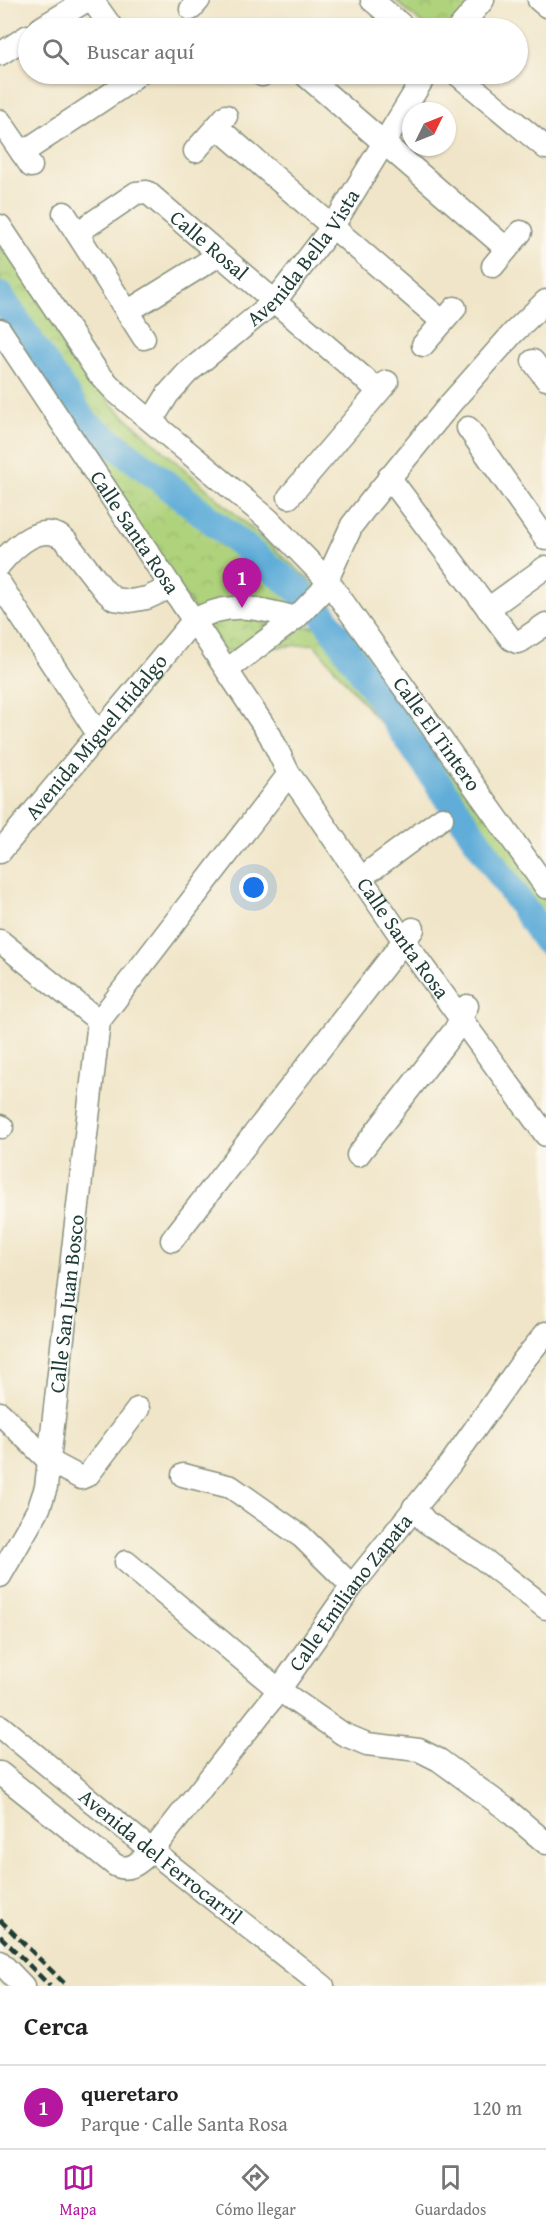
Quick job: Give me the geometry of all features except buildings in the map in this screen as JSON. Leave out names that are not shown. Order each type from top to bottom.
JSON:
[{"type":"street","points":[[57,18],[87,0]]},
{"type":"street","points":[[92,0],[105,18]]},
{"type":"street","points":[[372,0],[393,18]]},
{"type":"street","points":[[468,18],[483,0]]},
{"type":"street","points":[[539,0],[546,6]]},
{"type":"street","points":[[0,54],[18,42]]},
{"type":"street","points":[[0,120],[26,160],[126,84]]},
{"type":"street","points":[[315,84],[384,144],[514,240],[493,266]]},
{"type":"street","name":"Avenida Bella Vista","points":[[152,420],[168,394],[187,373],[274,301],[333,226],[420,84]]},
{"type":"street","points":[[469,84],[546,148]]},
{"type":"street","points":[[195,151],[222,121],[333,226],[449,315],[423,345]]},
{"type":"street","name":"Calle Rosal","points":[[76,233],[136,193],[147,192],[274,301],[383,386],[289,497]]},
{"type":"street","points":[[63,213],[144,338]]},
{"type":"street","name":"Calle El Tintero","points":[[0,226],[98,373],[116,392],[268,519],[325,586],[545,883]]},
{"type":"street","points":[[127,312],[219,255]]},
{"type":"street","points":[[227,670],[299,615],[325,586],[340,547],[352,525],[389,477],[513,333],[546,301]]},
{"type":"street","name":"Calle Santa Rosa","points":[[0,330],[270,735],[289,774],[352,852],[464,1011],[546,1135]]},
{"type":"street","points":[[468,428],[546,539]]},
{"type":"street","points":[[389,477],[511,639],[517,642],[546,624]]},
{"type":"street","points":[[0,564],[22,541],[49,533],[60,536],[66,541],[104,590],[114,599],[130,601],[147,598],[171,587]]},
{"type":"street","points":[[488,609],[546,567]]},
{"type":"street","points":[[0,584],[98,734]]},
{"type":"street","points":[[193,621],[208,613],[234,607],[299,615]]},
{"type":"street","name":"Avenida Miguel Hidalgo","points":[[0,852],[193,621]]},
{"type":"street","name":"Calle Santa Rosa","points":[[270,735],[309,777],[352,852],[373,869],[409,935]]},
{"type":"street","points":[[0,941],[99,1021],[289,774]]},
{"type":"street","points":[[373,869],[442,818]]},
{"type":"street","points":[[172,1240],[409,935]]},
{"type":"street","points":[[358,1155],[455,1030],[464,1011]]},
{"type":"street","name":"Calle Santa Rosa","points":[[464,1011],[546,1112]]},
{"type":"street","name":"Calle San Juan Bosco","points":[[0,1576],[39,1508],[46,1487],[99,1021]]},
{"type":"street","name":"Calle Emiliano Zapata","points":[[0,1773],[115,1865],[123,1869],[133,1867],[152,1851],[279,1690],[352,1586],[386,1543],[420,1515],[451,1463],[523,1361],[546,1333]]},
{"type":"street","points":[[0,1413],[49,1461],[85,1478],[138,1408]]},
{"type":"street","points":[[183,1475],[231,1487],[302,1537],[352,1586]]},
{"type":"street","points":[[420,1515],[479,1556],[546,1608]]},
{"type":"street","points":[[126,1562],[279,1690],[344,1734],[367,1744],[419,1750],[439,1760],[505,1808],[546,1843]]},
{"type":"street","name":"Avenida del Ferrocarril","points":[[0,1726],[152,1851],[323,1986]]},
{"type":"street","points":[[0,1962],[23,1986]]},
{"type":"green space","points":[[395,0],[478,0],[460,18],[416,18]]},
{"type":"green space","points":[[0,234],[112,405],[322,591],[263,627],[360,626],[546,892],[546,959],[467,826],[314,644],[223,651],[0,330]]},
{"type":"waterway","points":[[0,296],[84,422],[155,475],[297,589],[323,615],[546,941]]},
{"type":"railway","points":[[0,1920],[67,1986]]},
{"type":"railway","points":[[0,1936],[50,1986]]},
{"type":"place","name":"queretaro","points":[[242,608]]}]
